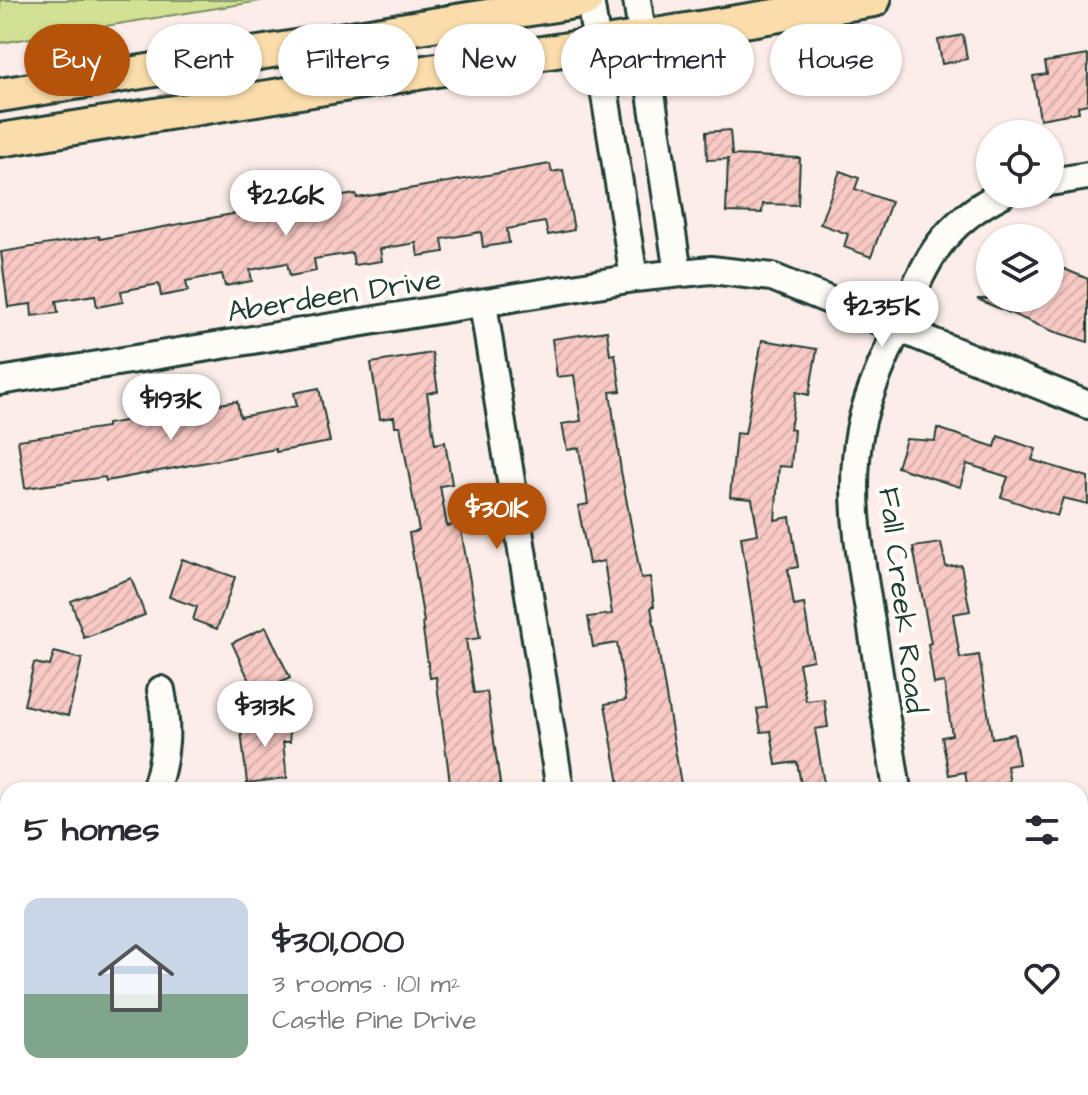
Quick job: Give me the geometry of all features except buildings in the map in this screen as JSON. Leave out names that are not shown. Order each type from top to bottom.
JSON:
[{"type":"main road","points":[[0,95],[588,0]]},
{"type":"main road","points":[[728,24],[874,0]]},
{"type":"main road","points":[[0,140],[561,51]]},
{"type":"street","points":[[588,0],[593,24]]},
{"type":"street","points":[[637,0],[641,24]]},
{"type":"street","points":[[605,96],[634,278]]},
{"type":"street","points":[[652,96],[678,273]]},
{"type":"street","points":[[1064,180],[1088,176]]},
{"type":"street","points":[[898,328],[934,248],[976,208]]},
{"type":"street","name":"Aberdeen Drive","points":[[0,381],[634,278],[711,270],[772,277],[1088,405]]},
{"type":"street","points":[[483,304],[559,782]]},
{"type":"street","name":"Fall Creek Road","points":[[896,782],[857,535],[854,486],[860,429],[898,328]]},
{"type":"street","points":[[158,782],[164,764],[167,724],[161,690]]},
{"type":"green space","points":[[0,0],[266,0],[118,24],[24,24],[24,39],[0,43]]}]
